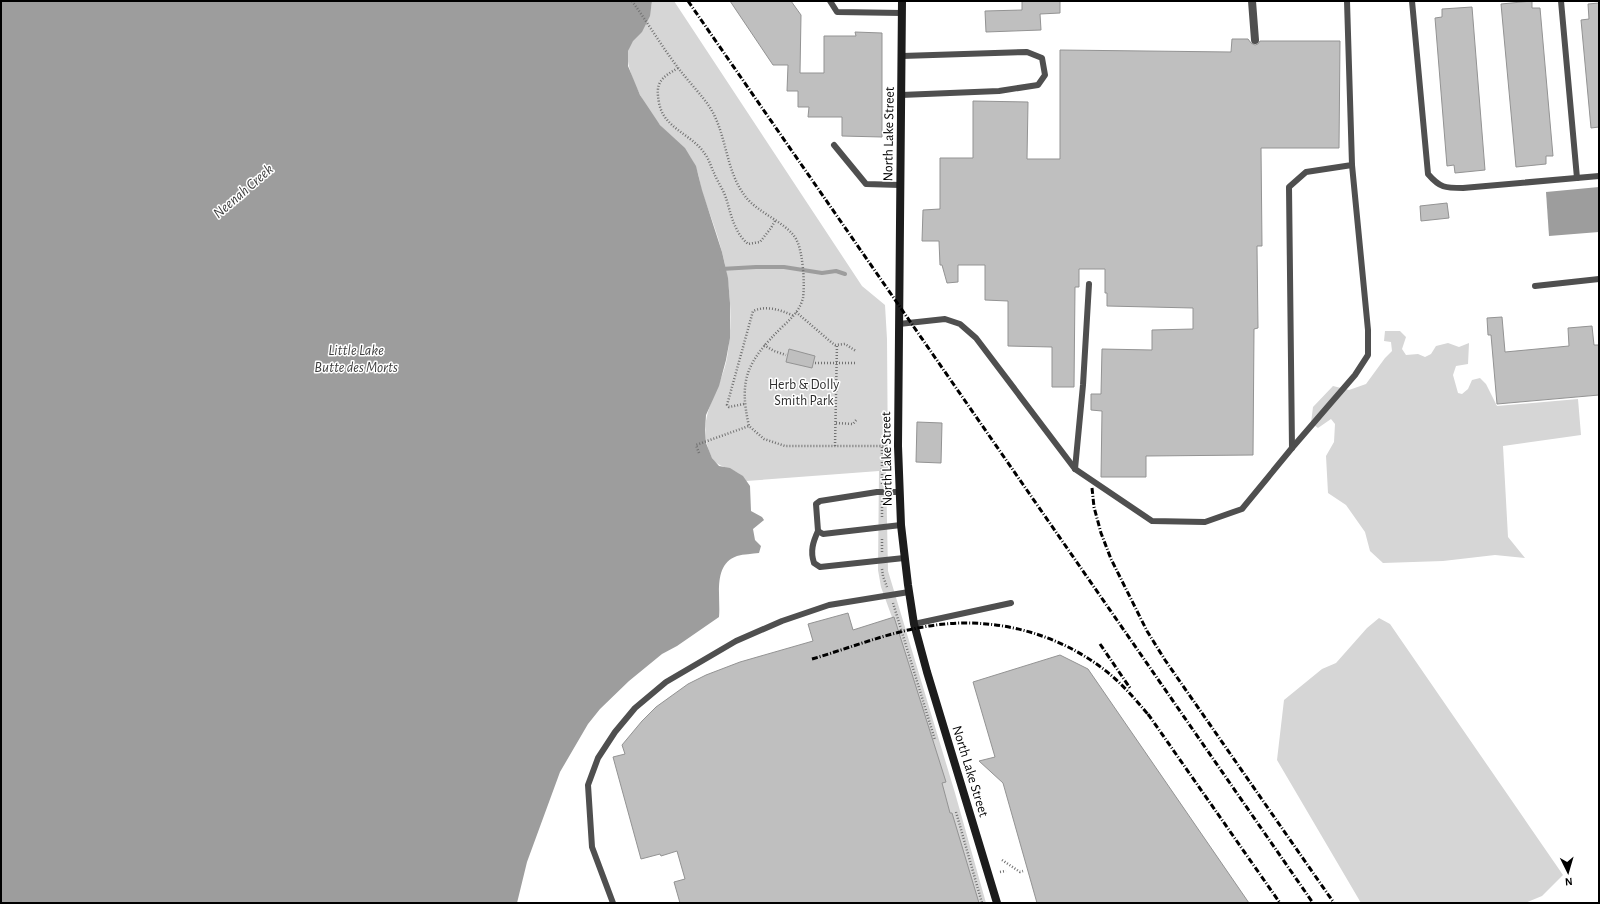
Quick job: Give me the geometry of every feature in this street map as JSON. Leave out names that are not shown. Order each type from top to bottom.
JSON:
[{"type":"main road","name":"North Lake Street","points":[[902,1],[899,492],[904,558],[914,624],[927,672],[997,903]]},
{"type":"street","points":[[1252,1],[1255,40]]},
{"type":"lane","points":[[830,1],[837,12],[902,12]]},
{"type":"lane","points":[[899,324],[945,319],[960,324],[976,338],[1075,469],[1152,521],[1205,522],[1242,509],[1354,376],[1368,355],[1368,330],[1352,165],[1347,1]]},
{"type":"lane","points":[[1412,1],[1428,174],[1436,184],[1450,188],[1464,188],[1599,176]]},
{"type":"lane","points":[[1561,1],[1576,178]]},
{"type":"lane","points":[[901,95],[1012,89],[1038,85],[1045,75],[1042,58],[1027,52],[902,56]]},
{"type":"lane","points":[[834,145],[866,184],[900,185]]},
{"type":"lane","points":[[1292,448],[1289,187],[1306,172],[1352,165]]},
{"type":"lane","points":[[1535,286],[1599,279]]},
{"type":"lane","points":[[1075,469],[1083,385],[1089,284]]},
{"type":"lane","points":[[899,492],[877,492],[820,501],[816,504],[818,531],[813,542],[811,556],[814,563],[820,567],[904,558]]},
{"type":"lane","points":[[818,531],[823,534],[901,525]]},
{"type":"lane","points":[[613,903],[592,847],[588,785],[598,758],[615,732],[635,708],[666,682],[679,674],[736,641],[782,621],[829,606],[909,592]]},
{"type":"lane","points":[[914,624],[1011,602]]},
{"type":"path","points":[[632,1],[672,60],[710,107],[719,126],[736,180],[744,196],[753,205],[789,231],[797,240],[801,258],[804,288],[802,301],[794,316],[764,345],[752,364],[746,378],[744,404],[749,426],[764,440],[785,446],[882,446]]},
{"type":"path","points":[[678,68],[663,77],[658,85],[659,105],[662,113],[674,128],[696,142],[706,155],[725,197],[732,222],[743,240],[748,244],[760,242],[771,228],[775,220]]},
{"type":"path","points":[[744,404],[729,407],[726,405],[753,311],[766,308],[781,310],[794,316]]},
{"type":"path","points":[[796,312],[831,342],[835,344],[845,344],[856,351]]},
{"type":"path","points":[[835,446],[838,344]]},
{"type":"path","points":[[764,345],[774,351],[786,355]]},
{"type":"path","points":[[815,363],[856,363]]},
{"type":"path","points":[[836,423],[852,424],[858,419]]},
{"type":"path","points":[[699,453],[696,445],[749,426]]},
{"type":"path","points":[[1002,860],[1020,872],[1023,871]]},
{"type":"path","points":[[1000,872],[1006,871]]},
{"type":"green space","name":"Herb & Dolly Smith Park","points":[[652,1],[674,1],[862,286],[885,305],[887,339],[888,470],[886,470],[888,571],[955,793],[986,903],[975,903],[893,620],[881,587],[878,570],[879,471],[746,481],[737,472],[718,464],[711,456],[705,429],[710,406],[724,371],[727,358],[730,332],[729,292],[720,244],[702,192],[695,166],[685,149],[656,121],[638,91],[630,69],[628,51],[651,8]]},
{"type":"green space","points":[[1385,331],[1400,331],[1406,337],[1402,349],[1406,355],[1418,354],[1425,357],[1431,354],[1436,346],[1448,343],[1459,347],[1469,343],[1468,364],[1456,366],[1453,375],[1458,393],[1462,394],[1468,389],[1472,380],[1480,378],[1486,384],[1497,406],[1578,399],[1581,435],[1503,446],[1508,537],[1525,558],[1495,555],[1443,561],[1383,563],[1370,551],[1365,532],[1346,505],[1328,493],[1326,456],[1334,442],[1335,424],[1331,419],[1318,428],[1311,423],[1313,407],[1333,386],[1349,390],[1366,384],[1392,351],[1391,342],[1384,341]]},
{"type":"green space","points":[[1379,618],[1390,624],[1563,875],[1542,896],[1525,903],[1361,903],[1277,760],[1284,700],[1322,669],[1336,663],[1367,628]]},
{"type":"water","name":"Little Lake Butte des Morts","points":[[1,1],[652,1],[650,16],[642,32],[633,41],[628,51],[628,66],[640,95],[660,125],[685,148],[696,166],[702,190],[722,252],[728,278],[730,338],[719,386],[706,415],[706,443],[712,458],[719,466],[730,468],[743,476],[750,486],[751,511],[762,517],[764,520],[753,529],[755,540],[761,546],[759,553],[737,556],[729,560],[724,567],[719,582],[719,617],[677,646],[662,654],[629,681],[600,709],[588,724],[560,772],[527,862],[517,903],[1,903]]},
{"type":"water","points":[[1599,187],[1599,232],[1549,236],[1546,192]]},
{"type":"building","points":[[730,1],[791,1],[801,15],[800,73],[824,73],[824,36],[856,36],[855,32],[882,33],[882,137],[842,136],[842,117],[808,117],[809,107],[798,107],[798,91],[787,91],[788,65],[773,65]]},
{"type":"building","points":[[1022,1],[1060,1],[1060,13],[1040,14],[1041,30],[986,32],[985,11],[1022,10]]},
{"type":"building","points":[[1532,1],[1532,8],[1540,8],[1553,156],[1546,156],[1546,164],[1516,167],[1501,4]]},
{"type":"building","points":[[1599,3],[1599,127],[1591,128],[1581,20],[1589,19],[1588,4]]},
{"type":"building","points":[[1472,7],[1485,170],[1455,173],[1454,165],[1447,166],[1435,18],[1442,17],[1442,9]]},
{"type":"building","points":[[1232,39],[1248,39],[1255,45],[1260,41],[1340,41],[1339,148],[1261,148],[1262,246],[1257,246],[1258,328],[1254,329],[1253,455],[1146,456],[1146,477],[1101,477],[1102,411],[1091,410],[1091,394],[1101,394],[1102,349],[1152,350],[1152,330],[1193,329],[1193,308],[1107,306],[1107,293],[1105,293],[1105,269],[1079,269],[1079,287],[1075,287],[1074,387],[1052,387],[1052,347],[1008,346],[1008,301],[985,300],[985,265],[958,265],[958,282],[947,283],[942,265],[940,265],[939,241],[922,241],[923,210],[940,209],[940,158],[973,158],[973,101],[1028,102],[1027,159],[1060,159],[1060,50],[1231,52]]},
{"type":"building","points":[[1447,203],[1449,218],[1421,221],[1420,206]]},
{"type":"building","points":[[1502,317],[1505,352],[1569,346],[1568,328],[1592,326],[1594,345],[1599,345],[1599,395],[1497,404],[1491,335],[1488,335],[1487,318]]},
{"type":"building","points":[[789,349],[815,356],[812,368],[786,362]]},
{"type":"building","points":[[917,422],[942,423],[941,463],[916,462]]},
{"type":"building","points":[[848,613],[853,630],[894,617],[946,782],[942,783],[950,813],[952,813],[979,903],[680,903],[674,882],[685,879],[677,851],[661,856],[660,854],[641,859],[613,757],[625,754],[622,745],[642,721],[656,707],[688,684],[706,675],[740,662],[813,641],[808,624]]},
{"type":"building","points":[[1060,655],[1088,669],[1249,903],[1037,903],[1003,783],[979,761],[995,757],[973,682]]},
{"type":"waterway","points":[[721,269],[784,267],[822,273],[836,271],[845,274]]},
{"type":"railway","points":[[688,1],[1313,903]]},
{"type":"railway","points":[[1092,488],[1094,507],[1101,533],[1111,559],[1147,631],[1165,660],[1334,903]]},
{"type":"railway","points":[[812,659],[884,636],[929,626],[952,623],[974,623],[1020,629],[1063,644],[1083,655],[1116,679],[1151,718]]},
{"type":"railway","points":[[1100,644],[1130,688]]},
{"type":"railway","points":[[1148,714],[1280,903]]},
{"type":"water label","name":"Neenah Creek","points":[[243,191]]}]
